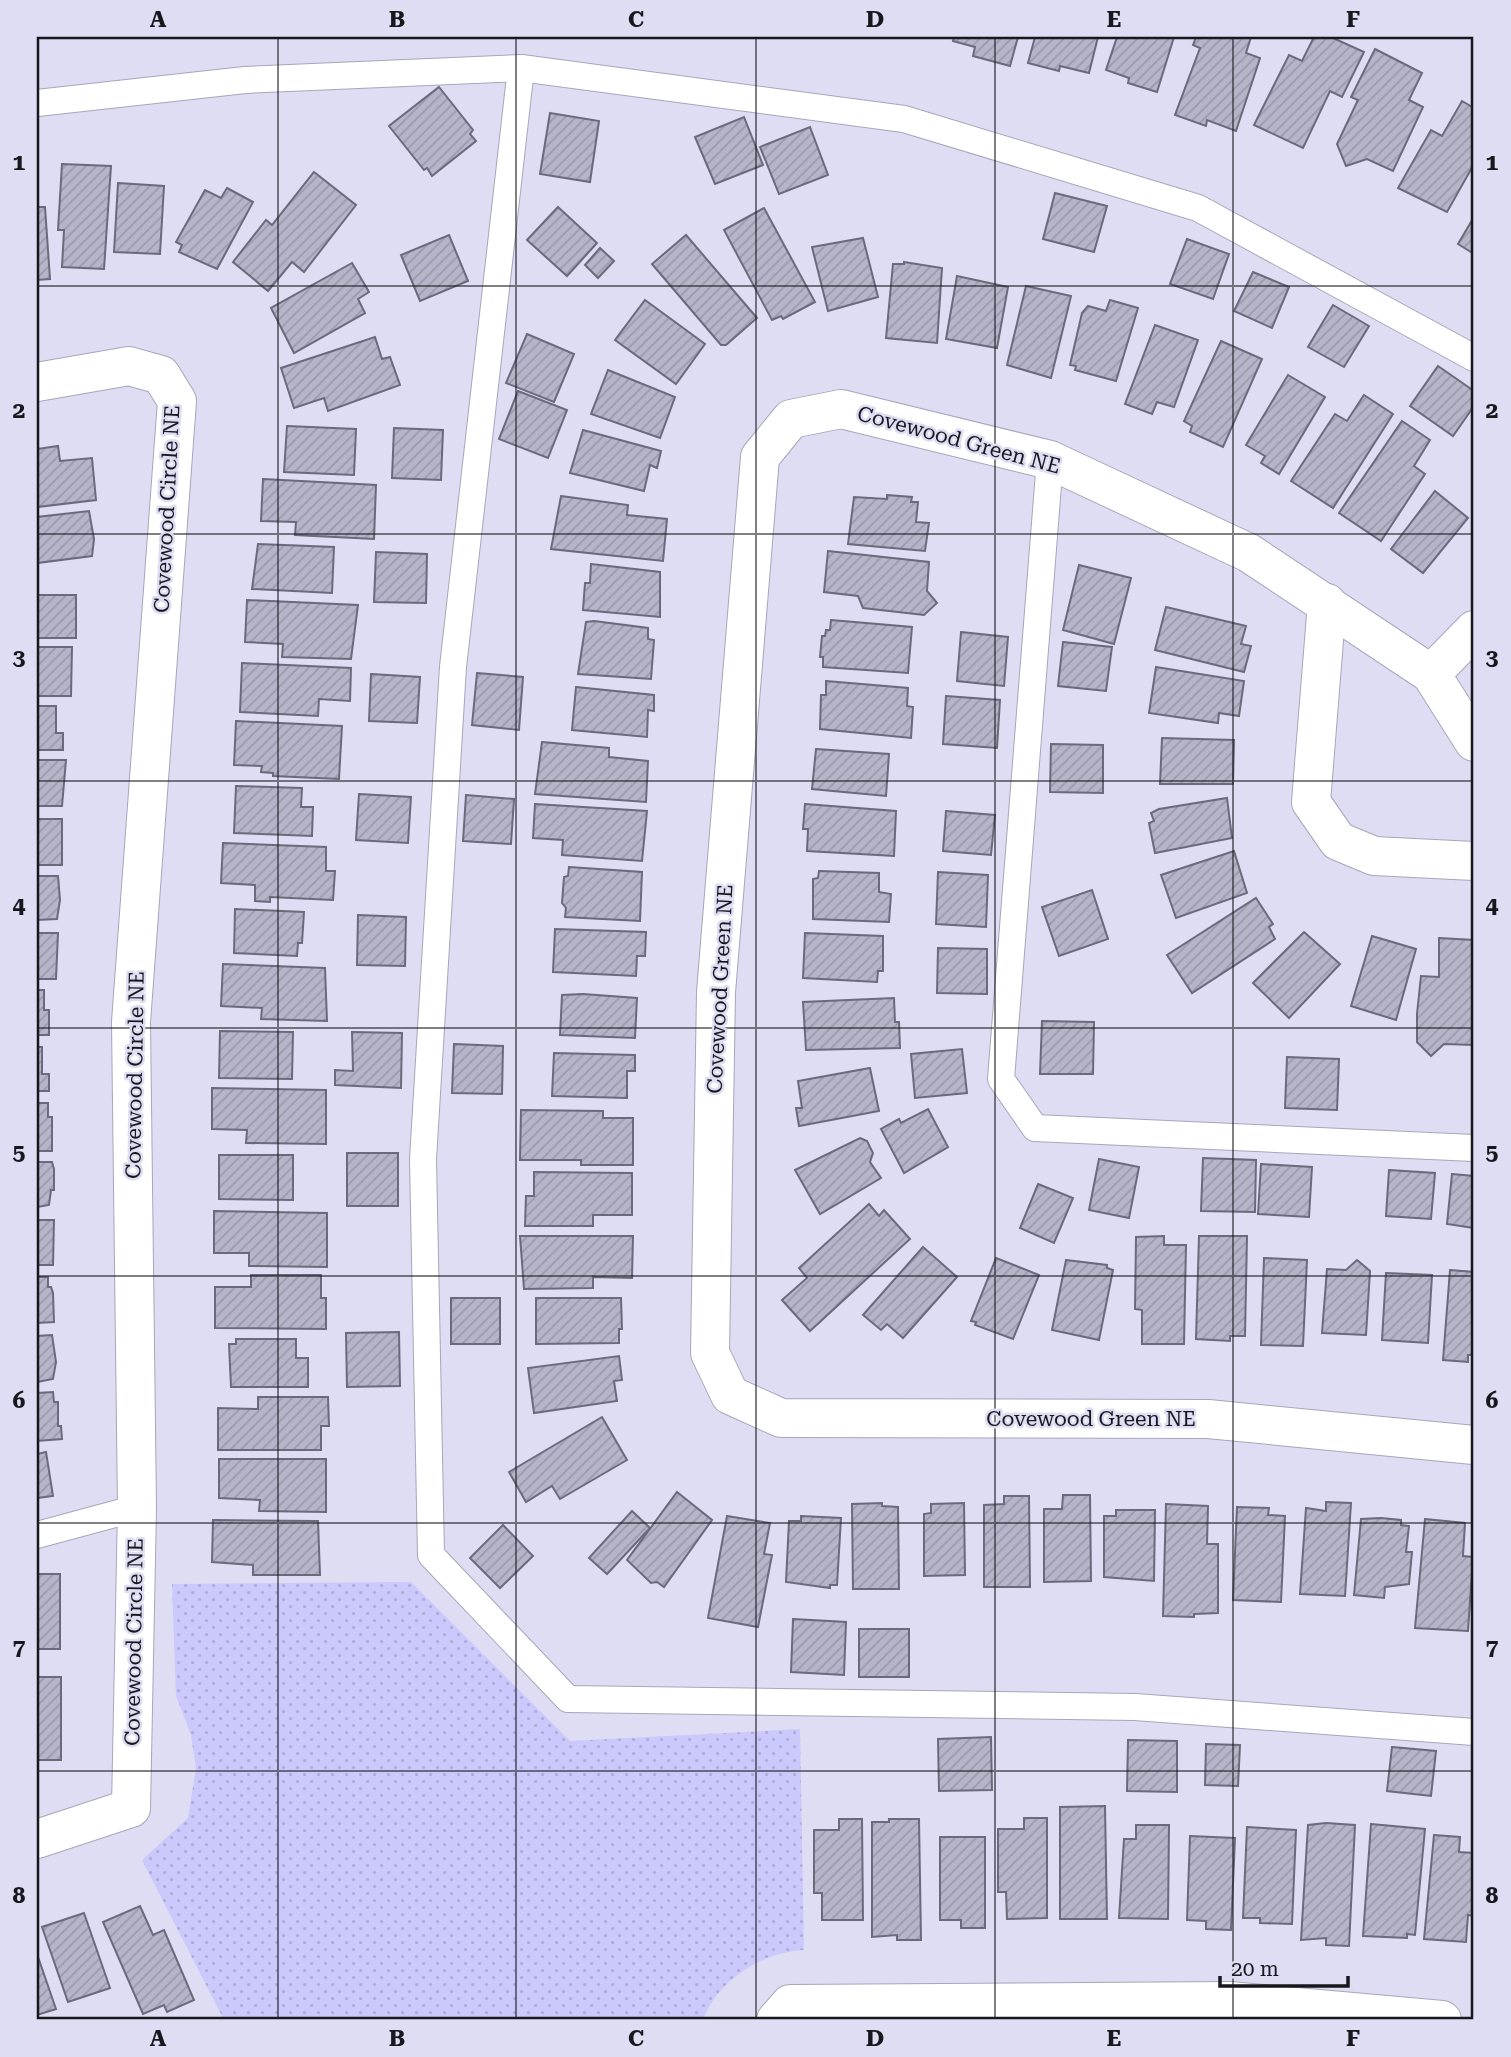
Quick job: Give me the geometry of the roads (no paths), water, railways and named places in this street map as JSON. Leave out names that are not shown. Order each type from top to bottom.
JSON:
[{"type":"street","name":"Covewood Circle NE","points":[[37,382],[129,366],[161,374],[177,401],[131,1023],[137,1508],[131,1808],[37,1839]]},
{"type":"street","name":"Covewood Green NE","points":[[1474,742],[1431,674],[1327,603],[1249,553],[1051,460],[841,409],[790,419],[760,457],[716,992],[710,1353],[730,1395],[781,1418],[1208,1419],[1474,1445]]},
{"type":"street","points":[[1327,603],[1311,802],[1338,841],[1374,856],[1474,861]]},
{"type":"street","points":[[1431,674],[1474,630]]},
{"type":"street","points":[[776,2020],[790,2004],[1230,2001],[1442,2020]]},
{"type":"lane","points":[[521,68],[453,667],[425,1132],[430,1555],[568,1699],[1135,1707],[1474,1732]]},
{"type":"lane","points":[[37,103],[245,80],[521,68],[904,120],[1198,208],[1474,358]]},
{"type":"lane","points":[[1051,460],[1001,1079],[1035,1128],[1474,1148]]},
{"type":"lane","points":[[37,1535],[137,1508]]}]
